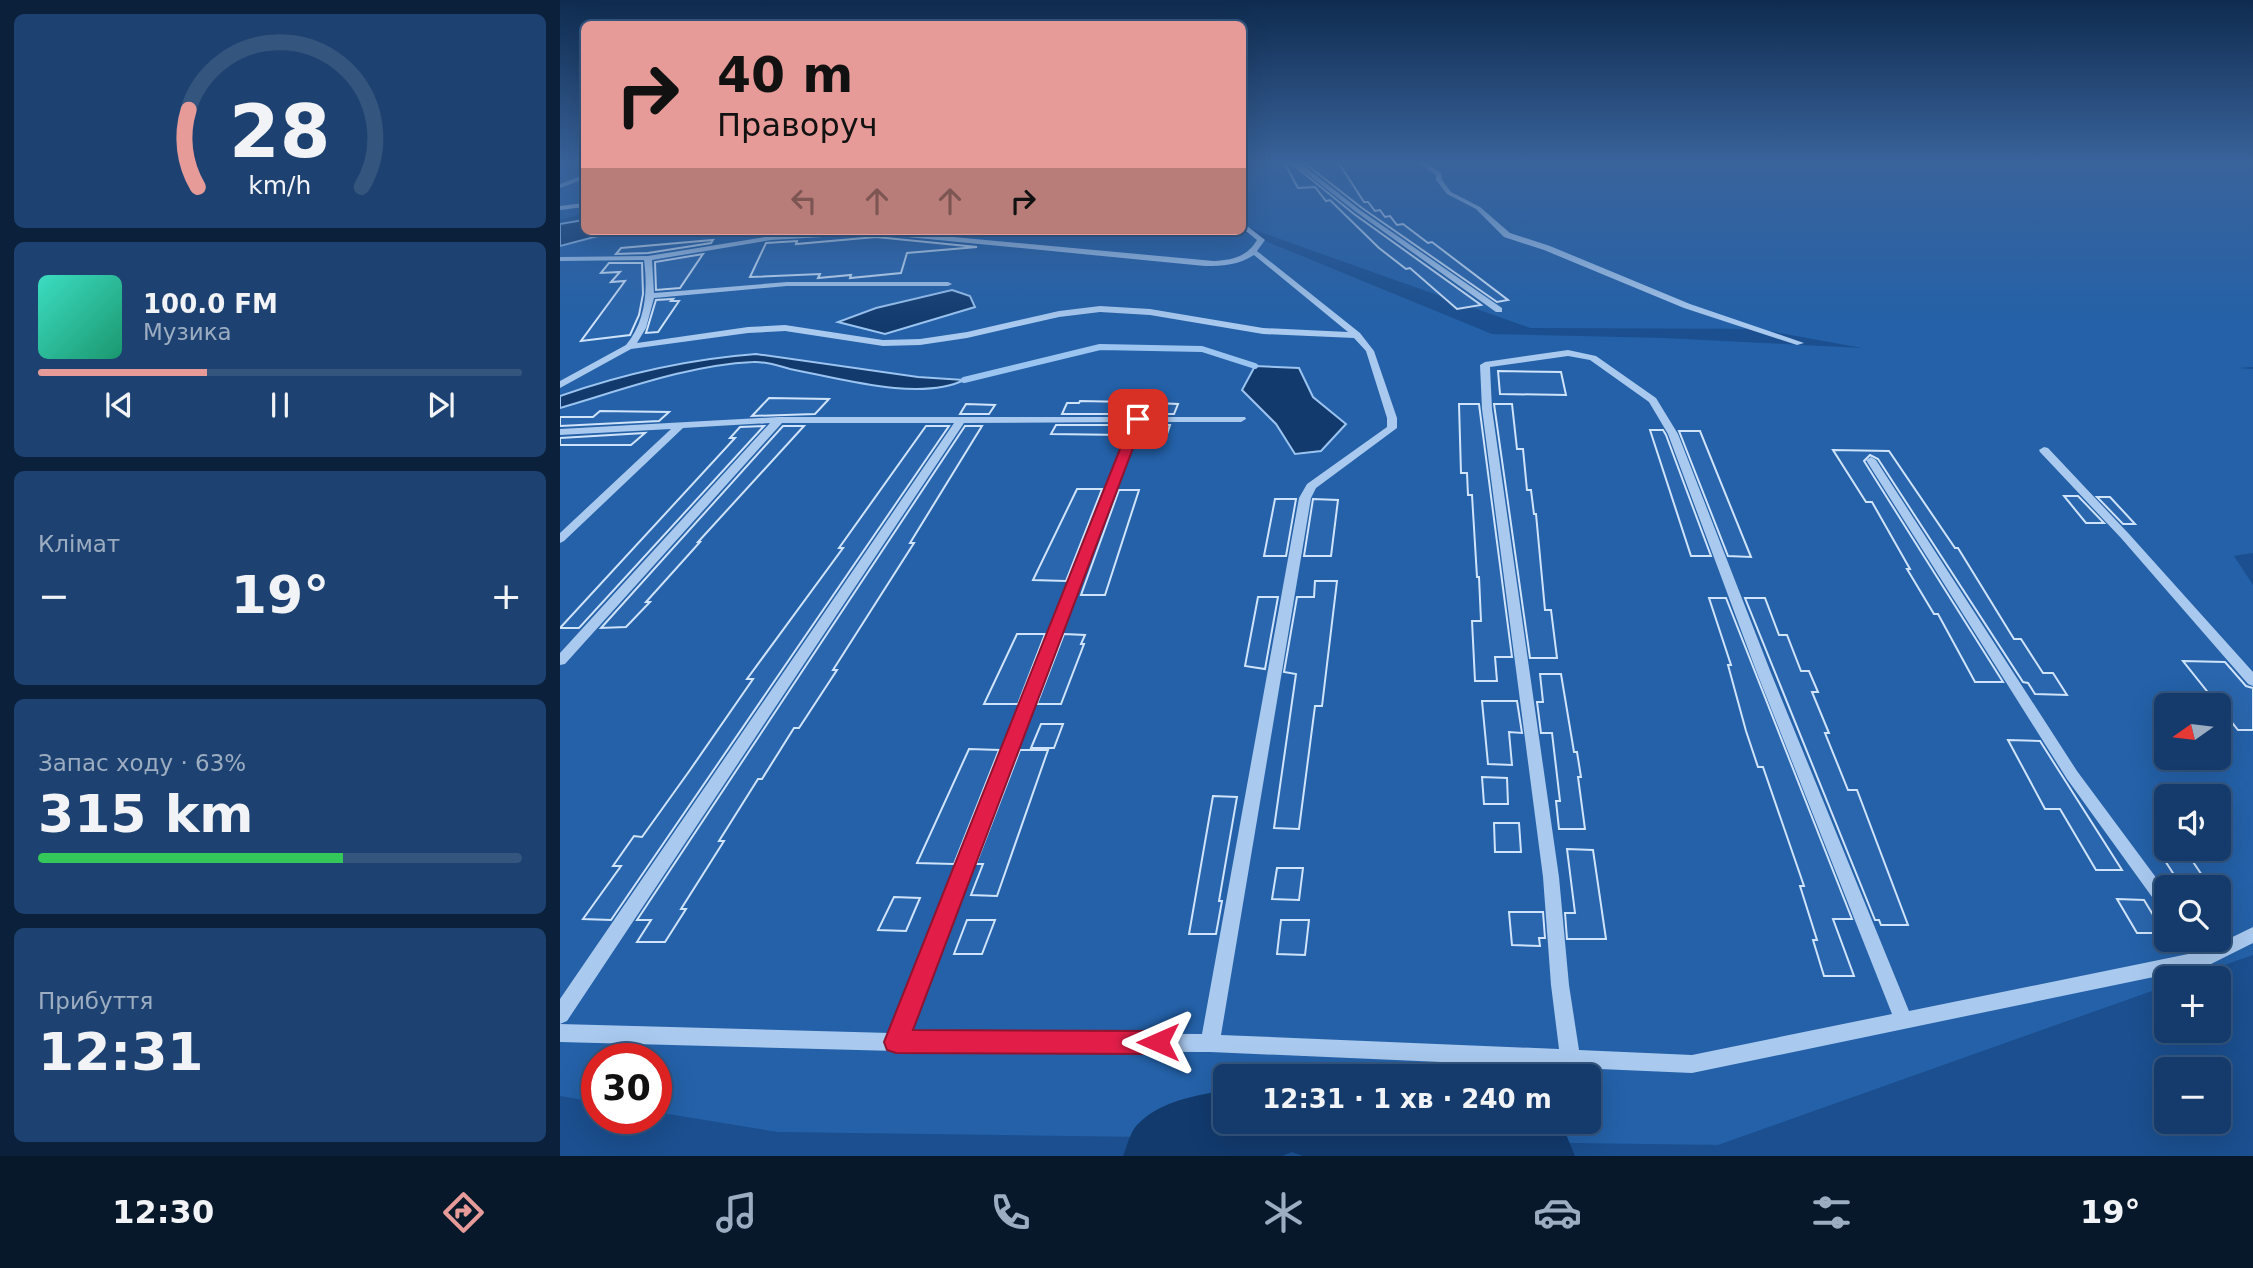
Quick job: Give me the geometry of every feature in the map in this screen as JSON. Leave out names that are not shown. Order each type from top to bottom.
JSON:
[{"type":"street","points":[[1366,216],[1499,310]]},
{"type":"street","points":[[1487,216],[1507,235],[1547,248],[1687,306],[1800,343]]},
{"type":"street","points":[[907,235],[1205,264],[1244,258],[1256,253],[1261,240],[1246,227]]},
{"type":"street","points":[[560,259],[648,258],[771,237],[813,235]]},
{"type":"street","points":[[1210,1043],[1305,498],[1311,486],[1392,428],[1392,418],[1370,351],[1357,335],[1256,253]]},
{"type":"street","points":[[560,385],[629,347],[638,338],[651,296],[648,258]]},
{"type":"street","points":[[651,296],[788,284],[948,284]]},
{"type":"street","points":[[629,347],[748,330],[785,328],[883,343],[920,342],[968,335],[1059,314],[1100,309],[1150,312],[1263,331],[1357,335]]},
{"type":"street","points":[[1570,1057],[1560,985],[1551,877],[1487,409],[1485,365],[1567,353],[1592,358],[1653,400],[1673,434],[1764,673],[1903,1021]]},
{"type":"street","points":[[560,1015],[961,419]]},
{"type":"street","points":[[896,1042],[1138,419]]},
{"type":"street","points":[[560,432],[779,420],[1241,419]]},
{"type":"street","points":[[560,661],[779,420]]},
{"type":"street","points":[[560,539],[681,426]]},
{"type":"street","points":[[2044,450],[2125,536],[2253,681]]},
{"type":"street","points":[[1871,460],[2072,775],[2154,887]]},
{"type":"street","points":[[560,1033],[896,1042],[1210,1043],[1692,1064],[2207,958],[2253,934]]},
{"type":"street","points":[[2203,952],[2207,958]]},
{"type":"shaded area","points":[[1246,216],[2253,216],[2253,367],[2237,368],[2253,369],[2253,553],[2234,556],[2253,585],[2253,955],[2221,966],[2154,966],[2154,990],[1718,1145],[778,1132],[672,1115],[672,1043],[581,1043],[581,1099],[560,1096],[560,226],[581,218],[581,235],[1246,233],[1492,334],[1665,338],[1862,348],[1758,329],[1530,328],[1246,227]]},
{"type":"shaded area","points":[[581,220],[581,235],[602,235],[560,246],[560,224]]},
{"type":"shaded area","points":[[952,290],[970,296],[975,307],[885,334],[838,322],[876,308]]},
{"type":"shaded area","points":[[756,354],[918,377],[964,380],[946,386],[902,389],[753,362],[680,373],[560,408],[560,396],[608,381],[681,364]]},
{"type":"shaded area","points":[[1255,366],[1299,368],[1313,397],[1346,424],[1321,451],[1295,454],[1276,424],[1242,390]]},
{"type":"building","points":[[1346,216],[1357,216],[1481,305],[1457,309],[1410,268],[1406,269],[1379,248]]},
{"type":"building","points":[[1373,216],[1390,216],[1397,225],[1403,224],[1428,243],[1432,242],[1508,300],[1497,302]]},
{"type":"building","points":[[876,237],[977,247],[907,253],[901,273],[850,278],[851,275],[818,278],[820,274],[750,277],[766,243],[797,241],[796,244]]},
{"type":"building","points":[[713,240],[711,243],[648,253],[616,254],[621,248]]},
{"type":"building","points":[[703,254],[680,288],[656,290],[655,262]]},
{"type":"building","points":[[609,263],[642,263],[643,294],[639,315],[630,335],[581,341],[625,281],[611,282],[620,272],[601,273]]},
{"type":"building","points":[[673,299],[671,301],[679,301],[658,332],[646,333],[656,300]]},
{"type":"building","points":[[1498,371],[1561,372],[1566,395],[1500,394]]},
{"type":"building","points":[[769,398],[829,399],[815,414],[752,416]]},
{"type":"building","points":[[1080,401],[1178,404],[1174,414],[1062,414],[1067,403]]},
{"type":"building","points":[[966,404],[995,405],[989,414],[960,414]]},
{"type":"building","points":[[1459,404],[1479,404],[1512,657],[1495,657],[1497,681],[1475,681],[1472,621],[1481,621],[1479,577],[1472,495],[1468,495],[1467,473],[1461,473]]},
{"type":"building","points":[[1494,404],[1512,404],[1517,449],[1523,449],[1527,490],[1531,490],[1536,514],[1545,610],[1551,610],[1557,658],[1530,658]]},
{"type":"building","points":[[600,411],[669,412],[659,421],[560,426],[560,417],[593,417]]},
{"type":"building","points":[[1056,425],[1128,425],[1124,435],[1051,434]]},
{"type":"building","points":[[1144,425],[1170,425],[1167,434],[1140,435]]},
{"type":"building","points":[[764,426],[579,628],[560,628],[735,438],[730,438],[740,427]]},
{"type":"building","points":[[783,426],[804,426],[698,542],[646,602],[650,602],[626,627],[601,628]]},
{"type":"building","points":[[926,426],[949,426],[611,920],[583,919],[621,866],[613,866],[634,836],[642,837],[690,770],[753,679],[747,679],[843,548],[839,548]]},
{"type":"building","points":[[965,426],[982,426],[910,543],[914,543],[833,670],[837,670],[799,728],[794,728],[762,779],[758,779],[719,841],[724,841],[681,909],[686,909],[665,942],[637,942],[651,920],[637,920]]},
{"type":"building","points":[[1650,430],[1663,430],[1666,435],[1711,556],[1691,556]]},
{"type":"building","points":[[1679,431],[1700,431],[1751,557],[1728,556]]},
{"type":"building","points":[[645,433],[631,445],[560,445],[560,438]]},
{"type":"building","points":[[1833,450],[1889,451],[1955,548],[1958,548],[2014,639],[2021,639],[2043,673],[2053,673],[2067,695],[2035,694],[2028,683],[2023,682],[1878,459],[1870,455],[1864,461],[2003,682],[1975,682],[1938,614],[1934,614],[1907,569],[1910,569],[1872,502],[1866,502]]},
{"type":"building","points":[[1077,489],[1102,489],[1066,581],[1033,580]]},
{"type":"building","points":[[1119,490],[1139,490],[1105,595],[1081,595]]},
{"type":"building","points":[[2064,496],[2078,496],[2104,523],[2086,523]]},
{"type":"building","points":[[2097,497],[2110,497],[2135,524],[2123,524]]},
{"type":"building","points":[[1275,499],[1296,499],[1286,556],[1264,556]]},
{"type":"building","points":[[1313,499],[1338,500],[1331,556],[1304,556]]},
{"type":"building","points":[[1315,581],[1337,581],[1322,706],[1315,706],[1299,829],[1274,828],[1296,674],[1284,672],[1297,597],[1314,597]]},
{"type":"building","points":[[1258,597],[1278,597],[1265,669],[1245,666]]},
{"type":"building","points":[[1709,598],[1726,598],[1852,919],[1833,919],[1854,976],[1824,976],[1813,940],[1817,940],[1800,886],[1804,886],[1763,767],[1758,767],[1746,731],[1728,665],[1731,665]]},
{"type":"building","points":[[1745,598],[1765,598],[1779,635],[1787,635],[1801,671],[1809,671],[1818,692],[1812,692],[1829,733],[1825,733],[1848,790],[1857,790],[1908,925],[1881,925],[1879,920],[1875,920]]},
{"type":"building","points":[[1017,634],[1045,634],[1018,704],[984,704]]},
{"type":"building","points":[[1064,634],[1085,635],[1061,704],[1037,704]]},
{"type":"building","points":[[2183,661],[2225,662],[2246,686],[2253,688],[2253,730],[2238,730],[2231,721],[2231,693],[2209,693]]},
{"type":"building","points":[[1540,674],[1561,674],[1574,752],[1577,752],[1581,777],[1578,777],[1585,829],[1559,829],[1556,801],[1560,801],[1552,733],[1541,733],[1537,702],[1543,702]]},
{"type":"building","points":[[1482,701],[1517,701],[1522,733],[1509,732],[1512,765],[1488,764]]},
{"type":"building","points":[[1041,724],[1063,724],[1054,748],[1031,748]]},
{"type":"building","points":[[2008,740],[2040,741],[2122,870],[2096,870],[2060,809],[2045,809]]},
{"type":"building","points":[[969,749],[999,750],[954,864],[917,863]]},
{"type":"building","points":[[1020,750],[1048,750],[997,896],[971,895],[983,864],[976,864]]},
{"type":"building","points":[[1482,777],[1507,778],[1508,804],[1484,804]]},
{"type":"building","points":[[1213,796],[1237,797],[1219,901],[1222,901],[1216,934],[1189,934]]},
{"type":"building","points":[[1494,823],[1519,823],[1521,852],[1495,852]]},
{"type":"building","points":[[1567,849],[1593,850],[1606,939],[1567,939],[1565,913],[1575,913]]},
{"type":"building","points":[[2165,861],[2192,861],[2202,875],[2174,875]]},
{"type":"building","points":[[1277,868],[1303,868],[1299,900],[1272,899]]},
{"type":"building","points":[[894,897],[920,898],[906,931],[878,930]]},
{"type":"building","points":[[2117,899],[2144,900],[2154,916],[2154,933],[2137,933]]},
{"type":"building","points":[[1509,912],[1543,912],[1545,938],[1539,938],[1540,946],[1512,945]]},
{"type":"building","points":[[967,920],[995,920],[982,954],[954,954]]},
{"type":"building","points":[[1281,920],[1309,920],[1305,955],[1277,954]]},
{"type":"waterway","points":[[964,380],[1100,347],[1202,349],[1255,366]]},
{"type":"waterway","points":[[1164,1156],[1185,1139],[1213,1133]]},
{"type":"waterway","points":[[1450,1134],[1534,1156]]},
{"type":"route","points":[[1138,419],[896,1042],[1158,1042]]}]
